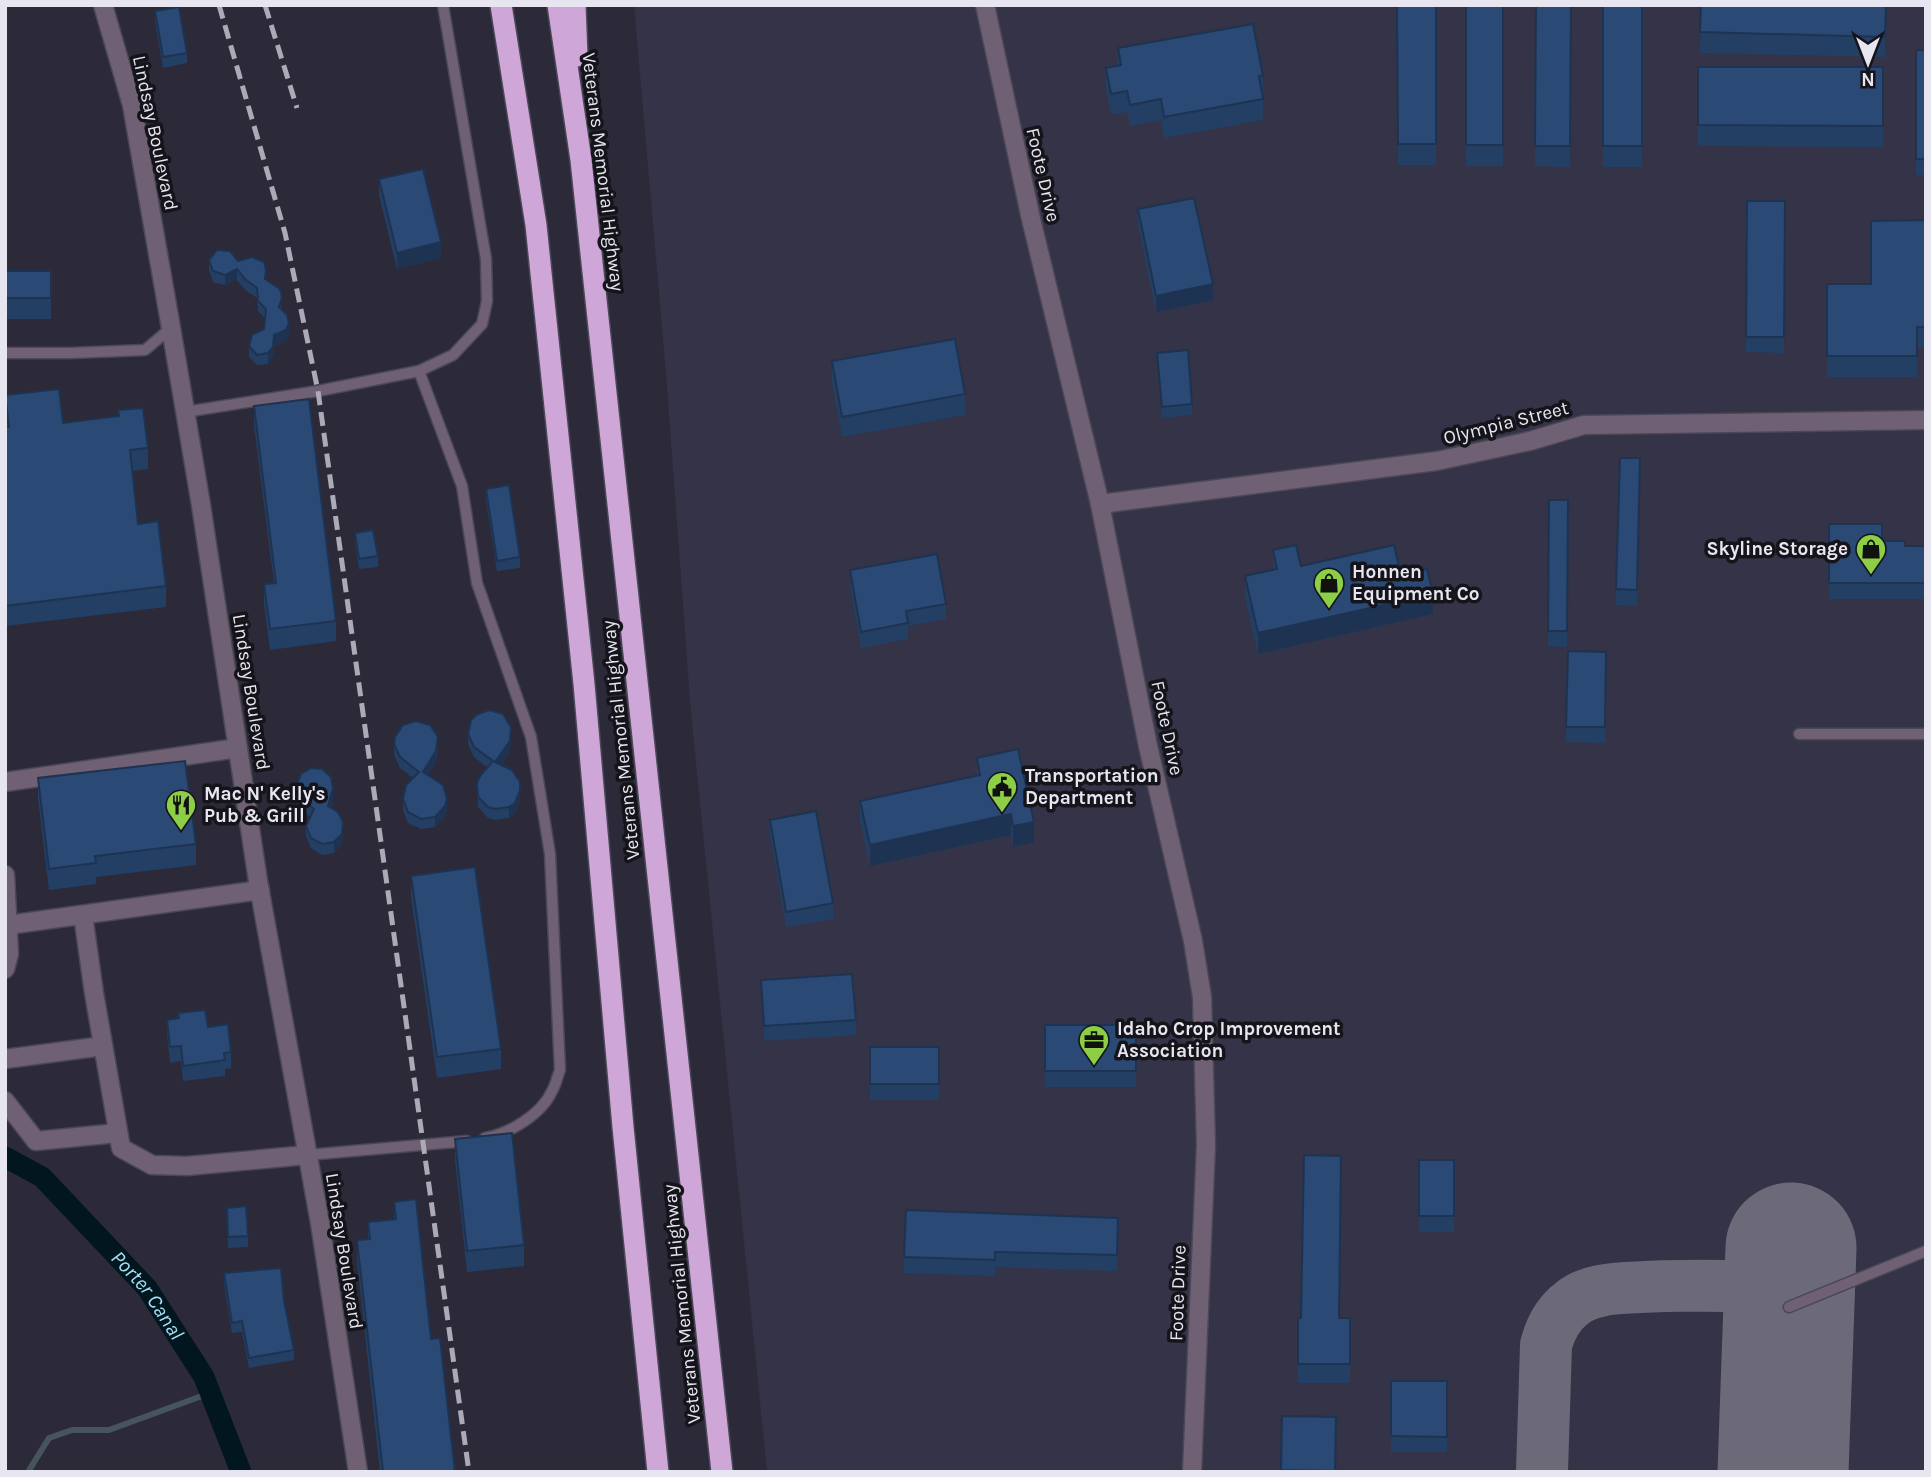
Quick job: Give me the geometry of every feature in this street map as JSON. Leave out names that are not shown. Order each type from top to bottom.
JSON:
[{"type":"highway","name":"Veterans Memorial Highway","points":[[498,5],[508,50],[539,253],[584,684],[659,1472]]},
{"type":"highway","name":"Veterans Memorial Highway","points":[[558,5],[581,160],[722,1472]]},
{"type":"highway","points":[[575,5],[581,160]]},
{"type":"street","name":"Lindsay Boulevard","points":[[103,5],[132,105],[171,328],[260,890],[307,1155],[358,1472]]},
{"type":"street","name":"Foote Drive","points":[[985,5],[1031,219],[1100,504],[1152,763],[1193,941],[1202,997],[1206,1145],[1192,1472]]},
{"type":"street","name":"Olympia Street","points":[[1100,504],[1437,461],[1530,441],[1584,425],[1926,420]]},
{"type":"street","points":[[5,782],[238,748]]},
{"type":"street","points":[[5,875],[9,954],[5,969]]},
{"type":"street","points":[[8,925],[260,890]]},
{"type":"street","points":[[83,915],[121,1148],[152,1165],[187,1166],[307,1155]]},
{"type":"street","points":[[5,1059],[103,1046]]},
{"type":"street","points":[[5,1101],[36,1140],[118,1133]]},
{"type":"lane","points":[[185,412],[318,391],[419,371],[453,355],[482,324],[487,301],[486,259],[443,5]]},
{"type":"lane","points":[[5,353],[71,354],[145,349],[171,328]]},
{"type":"lane","points":[[307,1155],[454,1144],[492,1137],[534,1114],[552,1093],[560,1070],[550,854],[531,737],[477,583],[462,486],[419,371]]},
{"type":"lane","points":[[1799,734],[1926,734]]},
{"type":"lane","points":[[1789,1307],[1926,1251]]},
{"type":"shaded area","points":[[634,5],[1926,5],[1926,1472],[767,1472],[691,713],[666,373]]},
{"type":"building","points":[[1397,5],[1436,5],[1436,144],[1398,144]]},
{"type":"building","points":[[1466,5],[1503,5],[1503,145],[1466,145]]},
{"type":"building","points":[[1536,5],[1571,5],[1570,146],[1535,146]]},
{"type":"building","points":[[1603,5],[1642,5],[1642,146],[1603,146]]},
{"type":"building","points":[[1701,5],[1886,5],[1885,37],[1700,32]]},
{"type":"building","points":[[179,7],[187,53],[163,57],[155,11]]},
{"type":"building","points":[[1253,24],[1263,76],[1259,76],[1263,99],[1164,117],[1161,99],[1130,105],[1127,91],[1111,94],[1106,68],[1121,65],[1118,48]]},
{"type":"building","points":[[1916,50],[1926,50],[1926,159],[1916,159]]},
{"type":"building","points":[[1698,67],[1883,67],[1883,126],[1698,125]]},
{"type":"building","points":[[423,169],[441,242],[397,253],[379,179]]},
{"type":"building","points":[[1194,198],[1213,284],[1156,296],[1138,209]]},
{"type":"building","points":[[1747,201],[1785,201],[1784,337],[1746,337]]},
{"type":"building","points":[[1925,220],[1926,327],[1917,327],[1917,356],[1827,356],[1827,284],[1871,284],[1871,221]]},
{"type":"building","points":[[217,250],[230,251],[238,261],[252,257],[264,262],[265,279],[280,289],[282,297],[279,307],[287,315],[289,323],[286,330],[274,335],[273,347],[268,353],[257,355],[249,346],[252,335],[264,329],[266,309],[258,301],[257,288],[237,269],[225,275],[213,271],[209,260]]},
{"type":"building","points":[[5,271],[51,271],[51,298],[5,298]]},
{"type":"building","points":[[955,339],[965,394],[842,417],[832,361]]},
{"type":"building","points":[[1188,350],[1192,404],[1162,407],[1157,353]]},
{"type":"building","points":[[59,389],[63,423],[119,416],[118,410],[143,408],[148,448],[130,450],[138,524],[158,521],[166,586],[5,606],[5,427],[9,427],[5,395]]},
{"type":"building","points":[[309,399],[336,621],[270,629],[264,584],[276,583],[254,406]]},
{"type":"building","points":[[1620,458],[1640,458],[1637,590],[1616,589]]},
{"type":"building","points":[[509,485],[520,557],[497,561],[486,489]]},
{"type":"building","points":[[1549,500],[1568,500],[1567,631],[1548,631]]},
{"type":"building","points":[[1829,524],[1882,524],[1882,541],[1905,541],[1905,546],[1926,546],[1926,583],[1829,583]]},
{"type":"building","points":[[373,530],[378,556],[359,559],[355,533]]},
{"type":"building","points":[[1296,545],[1301,566],[1394,545],[1401,575],[1427,569],[1433,594],[1258,633],[1245,576],[1277,569],[1273,550]]},
{"type":"building","points":[[937,554],[946,604],[906,611],[908,623],[861,632],[850,570]]},
{"type":"building","points":[[1568,651],[1606,652],[1605,727],[1566,727]]},
{"type":"building","points":[[489,710],[503,714],[511,727],[510,741],[495,762],[512,770],[520,782],[515,803],[509,807],[495,809],[488,807],[478,797],[477,783],[493,761],[474,747],[468,734],[471,720]]},
{"type":"building","points":[[416,721],[430,725],[438,737],[436,751],[423,772],[443,785],[447,799],[445,806],[435,817],[421,819],[408,812],[403,799],[406,785],[419,772],[400,757],[394,744],[403,725]]},
{"type":"building","points":[[1018,749],[1034,822],[1013,826],[1011,814],[870,845],[860,801],[980,775],[977,758]]},
{"type":"building","points":[[185,761],[196,844],[95,856],[96,863],[49,869],[38,778]]},
{"type":"building","points":[[311,768],[322,769],[331,777],[333,788],[328,806],[338,812],[343,822],[342,834],[334,842],[322,844],[311,838],[306,826],[314,809],[300,798],[296,786],[301,774]]},
{"type":"building","points":[[816,811],[833,903],[786,912],[770,820]]},
{"type":"building","points":[[475,867],[501,1049],[437,1057],[411,876]]},
{"type":"building","points":[[852,974],[856,1020],[764,1026],[761,980]]},
{"type":"building","points":[[205,1010],[208,1027],[228,1024],[231,1052],[224,1053],[225,1060],[183,1066],[181,1046],[170,1047],[167,1020],[179,1018],[178,1013]]},
{"type":"building","points":[[1045,1025],[1136,1025],[1136,1071],[1045,1071]]},
{"type":"building","points":[[870,1047],[939,1047],[939,1084],[870,1084]]},
{"type":"building","points":[[512,1133],[524,1245],[467,1251],[455,1139]]},
{"type":"building","points":[[1304,1155],[1341,1156],[1339,1318],[1350,1318],[1350,1364],[1298,1364]]},
{"type":"building","points":[[1419,1160],[1454,1160],[1454,1216],[1419,1216]]},
{"type":"building","points":[[416,1199],[431,1339],[440,1338],[455,1472],[383,1472],[357,1240],[370,1239],[368,1222],[396,1219],[394,1202]]},
{"type":"building","points":[[246,1206],[248,1236],[228,1237],[227,1208]]},
{"type":"building","points":[[906,1210],[1118,1218],[1117,1255],[995,1252],[995,1260],[904,1257]]},
{"type":"building","points":[[281,1268],[284,1301],[294,1350],[249,1358],[242,1321],[232,1323],[224,1273]]},
{"type":"building","points":[[1391,1381],[1447,1381],[1447,1437],[1391,1436]]},
{"type":"building","points":[[1282,1416],[1336,1417],[1335,1471],[1281,1470]]},
{"type":"waterway","name":"Porter Canal","points":[[5,1157],[42,1177],[147,1288],[204,1377],[241,1472]]},
{"type":"waterway","points":[[28,1472],[49,1438],[72,1430],[109,1430],[210,1393]]},
{"type":"taxiway","points":[[1542,1472],[1546,1345],[1558,1317],[1578,1299],[1600,1291],[1631,1288],[1746,1287],[1757,1289],[1773,1300],[1788,1325]]},
{"type":"runway","points":[[1783,1472],[1791,1248]]},
{"type":"railway","points":[[219,5],[285,233],[318,391],[469,1472]]},
{"type":"railway","points":[[265,5],[297,108]]},
{"type":"place","name":"Skyline Storage","points":[[1871,576]]},
{"type":"place","name":"Honnen Equipment Co","points":[[1329,610]]},
{"type":"place","name":"Transportation Department","points":[[1002,814]]},
{"type":"place","name":"Mac N' Kelly's Pub & Grill","points":[[181,832]]},
{"type":"place","name":"Idaho Crop Improvement Association","points":[[1094,1067]]}]
